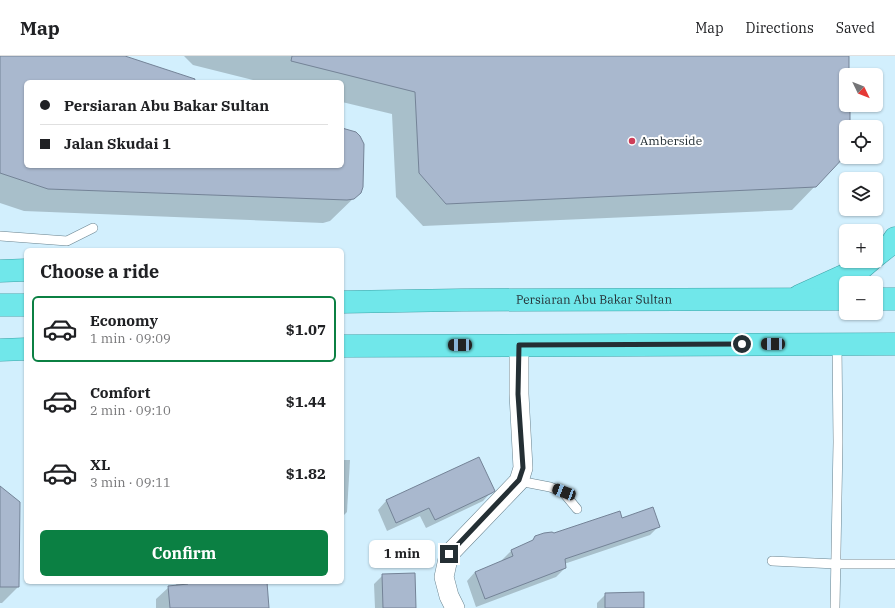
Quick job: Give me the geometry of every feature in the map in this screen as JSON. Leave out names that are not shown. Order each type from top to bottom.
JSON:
[{"type":"highway","points":[[883,250],[891,244],[895,238]]},
{"type":"highway","points":[[792,299],[860,268]]},
{"type":"highway","points":[[0,271],[24,270]]},
{"type":"highway","name":"Persiaran Abu Bakar Sultan","points":[[344,302],[461,300],[839,299]]},
{"type":"highway","points":[[883,299],[895,299]]},
{"type":"highway","points":[[0,305],[24,305]]},
{"type":"highway","points":[[344,346],[893,343]]},
{"type":"highway","points":[[0,350],[24,349]]},
{"type":"street","points":[[455,608],[449,596],[444,577],[449,554],[519,480],[523,468],[518,394],[519,345]]},
{"type":"lane","points":[[0,236],[67,241],[93,228]]},
{"type":"lane","points":[[835,608],[838,442],[837,344]]},
{"type":"lane","points":[[519,480],[550,487],[564,492],[577,509]]},
{"type":"lane","points":[[772,561],[836,564],[895,564]]},
{"type":"building","points":[[0,56],[125,56],[195,79],[24,80],[24,168],[344,168],[344,129],[356,132],[364,144],[363,187],[361,193],[354,199],[347,200],[48,189],[0,173]]},
{"type":"building","name":"Amberside","points":[[292,56],[849,56],[849,68],[839,68],[839,112],[850,112],[850,120],[839,120],[839,162],[816,187],[446,204],[419,173],[415,92],[291,61]]},
{"type":"building","points":[[479,457],[495,491],[435,520],[429,508],[396,523],[386,500]]},
{"type":"building","points":[[0,486],[20,502],[19,587],[0,587]]},
{"type":"building","points":[[653,507],[660,527],[565,559],[566,568],[485,599],[475,572],[513,556],[511,550],[533,540],[535,536],[544,533],[554,533],[620,511],[622,518]]},
{"type":"building","points":[[415,573],[416,608],[383,608],[382,574]]},
{"type":"building","points":[[188,584],[267,584],[269,608],[170,608],[168,586]]},
{"type":"building","points":[[644,592],[644,608],[605,608],[605,593]]},
{"type":"place","name":"Amberside","points":[[632,141]]},
{"type":"route","points":[[449,554],[519,480],[523,468],[518,394],[519,345],[742,344]]}]
